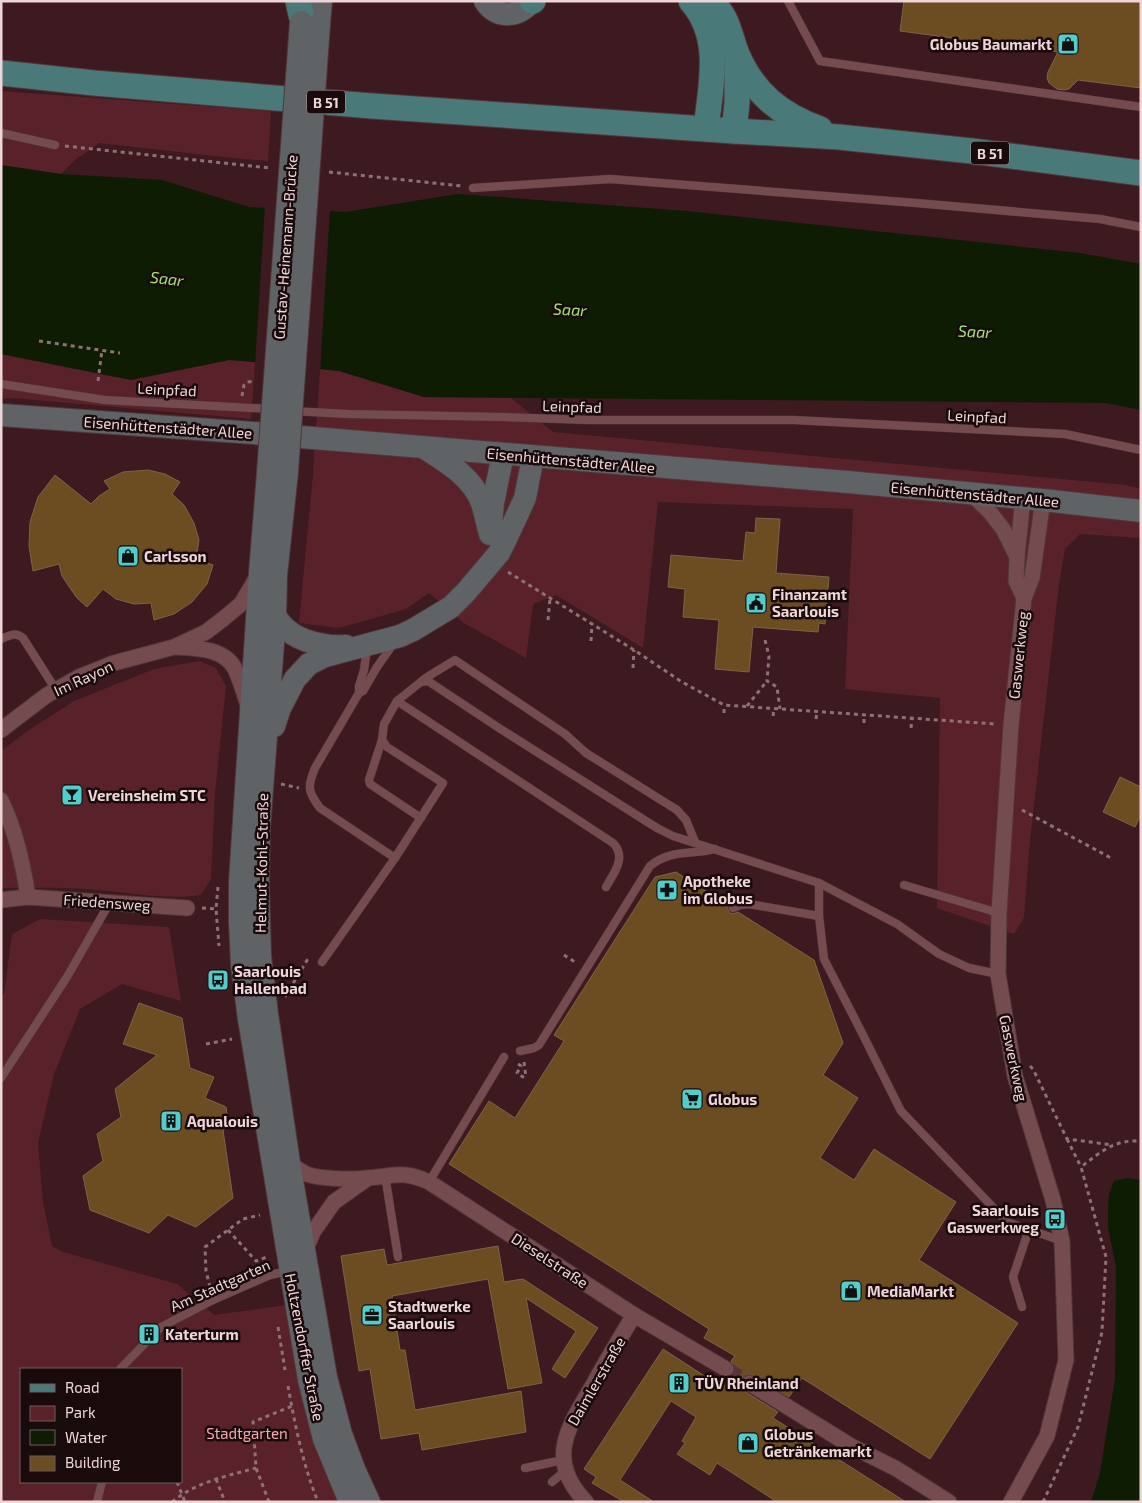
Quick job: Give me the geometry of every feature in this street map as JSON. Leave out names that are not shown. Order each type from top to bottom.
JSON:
[{"type":"main road","points":[[691,1],[706,23],[711,39],[712,81],[706,128]]},
{"type":"main road","points":[[709,1],[724,17],[737,53],[747,73],[762,93],[780,110],[802,123],[840,136]]},
{"type":"main road","points":[[734,131],[737,103],[737,53]]},
{"type":"main road","name":"B 51","points":[[1,73],[94,83],[372,106],[734,131],[840,136],[972,150],[1141,173]]},
{"type":"street","points":[[484,1],[494,11],[510,15],[526,8],[532,1]]},
{"type":"street","name":"Gustav-Heinemann-Brücke","points":[[278,472],[311,10]]},
{"type":"street","name":"Eisenhüttenstädter Allee","points":[[1,415],[240,432],[838,481],[1141,511]]},
{"type":"street","points":[[423,448],[452,466],[469,481],[481,502],[490,534]]},
{"type":"street","points":[[489,563],[493,502],[503,454]]},
{"type":"street","points":[[264,760],[280,708],[295,679],[309,664],[325,656],[400,636],[451,607],[466,592],[498,553],[507,537],[525,498],[533,457]]},
{"type":"street","name":"Helmut-Kohl-Straße","points":[[278,472],[260,573],[240,882],[240,923],[242,965],[282,1217]]},
{"type":"street","name":"Helmut-Kohl-Straße","points":[[278,472],[276,617],[259,829],[260,956],[289,1163],[305,1251]]},
{"type":"street","name":"Gaswerkweg","points":[[970,493],[989,511],[1003,529],[1017,557]]},
{"type":"street","name":"Gaswerkweg","points":[[1024,598],[1016,581],[1017,557],[1033,499]]},
{"type":"street","name":"Gaswerkweg","points":[[1011,1502],[1048,1436],[1066,1360],[1062,1241],[1054,1200],[1016,1076],[998,974],[999,913],[1011,725],[1024,598],[1032,578],[1033,499]]},
{"type":"street","name":"Im Rayon","points":[[1,730],[47,695],[79,677],[114,663],[174,647],[206,632],[241,604],[260,573]]},
{"type":"street","points":[[276,617],[286,629],[307,641],[332,647],[367,645]]},
{"type":"street","name":"Im Rayon","points":[[174,647],[203,649],[226,658],[235,669],[251,711]]},
{"type":"street","points":[[1,800],[10,818],[18,842],[28,897]]},
{"type":"street","name":"Friedensweg","points":[[1,900],[28,897],[187,908]]},
{"type":"street","name":"Dieselstraße","points":[[289,1163],[305,1173],[326,1178],[368,1178],[400,1174],[416,1176],[429,1182],[634,1315],[726,1369]]},
{"type":"street","name":"Dieselstraße","points":[[305,1251],[313,1232],[334,1202],[368,1178]]},
{"type":"street","name":"Holtzendorffer Straße","points":[[282,1217],[311,1389],[324,1439],[350,1502]]},
{"type":"street","name":"Holtzendorffer Straße","points":[[305,1251],[326,1377],[341,1434],[369,1502]]},
{"type":"street","name":"Daimlerstraße","points":[[565,1465],[565,1439],[571,1422],[634,1315]]},
{"type":"street","points":[[748,1383],[851,1446],[894,1468],[949,1502]]},
{"type":"street","points":[[565,1465],[574,1489],[586,1502]]},
{"type":"lane","points":[[788,1],[820,61],[1141,107]]},
{"type":"lane","points":[[1,133],[55,144]]},
{"type":"lane","points":[[473,188],[610,179],[916,202],[1100,219],[1141,227]]},
{"type":"lane","name":"Leinpfad","points":[[1,384],[104,400],[348,414],[588,420],[793,420],[1065,434],[1141,450]]},
{"type":"lane","points":[[1,639],[12,634],[20,635],[56,690]]},
{"type":"lane","points":[[395,858],[320,808],[312,797],[310,781],[315,768],[359,693],[363,691],[377,667],[400,636]]},
{"type":"lane","points":[[359,693],[358,686],[364,670],[367,645]]},
{"type":"lane","points":[[421,818],[370,784],[369,780],[382,740],[384,724],[397,701],[421,682],[455,660],[565,734],[586,753],[677,810],[686,820],[695,842]]},
{"type":"lane","points":[[421,682],[428,681],[657,828],[673,836],[818,883],[897,924],[939,954],[969,968],[998,974]]},
{"type":"lane","points":[[397,701],[613,843],[618,850],[619,861],[606,887]]},
{"type":"lane","points":[[322,962],[395,858],[443,783],[387,747],[382,740]]},
{"type":"lane","points":[[521,1051],[539,1045],[650,866],[658,859],[673,854],[715,849]]},
{"type":"lane","points":[[818,883],[819,916],[824,959],[901,1111],[1007,1222],[1062,1241]]},
{"type":"lane","points":[[904,884],[999,913]]},
{"type":"lane","points":[[1,1078],[67,977],[110,902]]},
{"type":"lane","points":[[732,908],[749,904],[819,916]]},
{"type":"lane","points":[[429,1182],[504,1057]]},
{"type":"lane","points":[[385,1175],[398,1257]]},
{"type":"lane","points":[[1022,1307],[1012,1277],[1029,1229]]},
{"type":"lane","name":"Am Stadtgarten","points":[[121,1368],[161,1327],[213,1300],[270,1275],[291,1271]]},
{"type":"lane","points":[[526,1468],[565,1465]]},
{"type":"lane","points":[[552,1482],[565,1465]]},
{"type":"lane","points":[[97,1502],[102,1483]]},
{"type":"path","points":[[55,144],[278,169]]},
{"type":"path","points":[[328,172],[473,188]]},
{"type":"path","points":[[39,341],[120,353]]},
{"type":"path","points":[[98,381],[102,350]]},
{"type":"path","points":[[241,407],[244,385],[247,382],[260,380]]},
{"type":"path","points":[[489,563],[550,597],[682,682],[724,705],[1011,725]]},
{"type":"path","points":[[548,620],[550,597]]},
{"type":"path","points":[[591,641],[592,624]]},
{"type":"path","points":[[747,706],[767,681],[769,656],[765,640]]},
{"type":"path","points":[[633,668],[634,650]]},
{"type":"path","points":[[767,681],[777,687],[780,709]]},
{"type":"path","points":[[724,705],[724,713]]},
{"type":"path","points":[[773,716],[774,708]]},
{"type":"path","points":[[816,719],[817,711]]},
{"type":"path","points":[[864,715],[864,723]]},
{"type":"path","points":[[911,728],[912,718]]},
{"type":"path","points":[[275,782],[310,790]]},
{"type":"path","points":[[1006,802],[1111,858]]},
{"type":"path","points":[[283,992],[284,999],[311,954]]},
{"type":"path","points":[[564,955],[575,962]]},
{"type":"path","points":[[206,1044],[232,1039]]},
{"type":"path","points":[[1011,1049],[1033,1069],[1081,1167],[1106,1257],[1102,1332],[1078,1427],[1043,1502]]},
{"type":"path","points":[[1067,1139],[1114,1145]]},
{"type":"path","points":[[1081,1167],[1114,1145],[1124,1142],[1141,1141]]},
{"type":"path","points":[[213,1300],[206,1272],[205,1247],[243,1219],[260,1215]]},
{"type":"path","points":[[228,1230],[256,1261],[267,1257]]},
{"type":"path","points":[[269,1502],[256,1468],[253,1422],[292,1406]]},
{"type":"path","points":[[172,1502],[182,1494],[216,1479],[256,1468]]},
{"type":"path","points":[[216,1479],[225,1502]]},
{"type":"path","points":[[178,1483],[185,1502]]},
{"type":"green space","points":[[1,91],[271,111],[268,161],[99,143],[75,160],[61,174],[1,165]]},
{"type":"green space","points":[[1,354],[131,380],[229,360],[255,362],[251,419],[12,398],[1,399]]},
{"type":"green space","points":[[320,369],[339,371],[424,397],[511,398],[553,432],[1126,485],[1141,489],[1141,538],[1080,534],[1065,549],[1059,584],[1029,850],[1024,918],[1014,934],[937,908],[940,698],[845,689],[853,509],[658,502],[643,648],[556,595],[533,604],[526,658],[464,623],[429,593],[406,609],[339,628],[299,623],[313,474]]},
{"type":"green space","points":[[199,661],[216,668],[226,686],[215,793],[211,879],[201,895],[162,896],[86,889],[1,888],[1,751],[26,732],[74,701],[154,669]]},
{"type":"green space","name":"Stadtgarten","points":[[40,919],[169,927],[181,1001],[122,984],[80,1009],[54,1074],[38,1143],[43,1202],[52,1246],[63,1252],[177,1284],[214,1315],[286,1305],[311,1428],[337,1502],[1,1502],[1,996],[4,994],[12,934]]},
{"type":"water","name":"Saar","points":[[1,165],[61,174],[162,180],[249,207],[345,212],[458,194],[687,211],[1080,253],[1141,264],[1141,410],[1106,403],[424,397],[339,371],[255,362],[229,360],[131,380],[1,354]]},
{"type":"water","points":[[1127,1178],[1141,1180],[1141,1502],[1091,1502],[1100,1473],[1115,1379],[1116,1267],[1108,1228],[1109,1194],[1114,1181]]},
{"type":"pier","points":[[265,205],[330,209],[320,372],[255,365]]},
{"type":"building","name":"Globus Baumarkt","points":[[904,1],[1141,1],[1141,88],[1078,80],[1069,89],[1057,89],[1049,83],[1047,78],[1058,52],[900,31]]},
{"type":"building","points":[[148,470],[165,474],[180,482],[172,494],[184,505],[194,523],[199,540],[196,559],[213,565],[207,584],[192,602],[174,614],[154,620],[151,603],[134,604],[116,599],[103,589],[87,607],[77,598],[62,576],[59,564],[33,571],[29,546],[30,522],[38,497],[55,475],[91,504],[110,489],[104,481],[123,472]]},
{"type":"building","name":"Finanzamt Saarlouis","points":[[756,518],[780,519],[776,573],[829,577],[825,624],[819,623],[818,632],[753,627],[749,672],[715,669],[719,620],[683,617],[685,589],[668,587],[671,555],[743,561],[746,532],[755,533]]},
{"type":"building","points":[[1120,777],[1141,787],[1141,815],[1135,827],[1103,812]]},
{"type":"building","points":[[676,872],[728,905],[730,913],[738,912],[814,960],[843,1043],[823,1075],[858,1098],[820,1158],[854,1180],[874,1149],[956,1202],[919,1260],[1018,1323],[930,1459],[802,1378],[789,1397],[753,1375],[749,1374],[741,1378],[740,1383],[744,1391],[778,1412],[773,1418],[906,1502],[777,1502],[717,1463],[710,1475],[677,1454],[685,1443],[682,1441],[696,1417],[671,1401],[620,1480],[654,1502],[624,1502],[592,1483],[596,1477],[584,1469],[663,1349],[717,1384],[721,1377],[726,1378],[734,1374],[735,1369],[731,1361],[735,1356],[704,1338],[709,1329],[449,1164],[489,1101],[515,1118],[564,1041],[554,1035],[655,877]]},
{"type":"building","name":"Aqualouis","points":[[139,1003],[182,1018],[190,1068],[214,1077],[205,1098],[226,1107],[229,1126],[223,1130],[233,1198],[196,1227],[168,1215],[149,1233],[90,1210],[83,1176],[103,1161],[97,1134],[121,1117],[115,1089],[157,1055],[123,1044]]},
{"type":"building","points":[[498,1246],[504,1282],[523,1279],[598,1328],[565,1378],[552,1369],[576,1331],[526,1298],[542,1383],[508,1389],[488,1279],[392,1296],[400,1350],[405,1350],[415,1410],[521,1391],[526,1432],[422,1450],[419,1433],[381,1439],[370,1369],[359,1371],[341,1256],[384,1249],[387,1265]]},
{"type":"tunnel","points":[[726,1369],[749,1383]]},
{"type":"place","name":"Globus Baumarkt","points":[[1068,44]]},
{"type":"place","name":"Carlsson","points":[[128,556]]},
{"type":"place","name":"Finanzamt Saarlouis","points":[[756,603]]},
{"type":"place","name":"Vereinsheim STC","points":[[72,795]]},
{"type":"place","name":"Apotheke im Globus","points":[[667,890]]},
{"type":"place","name":"Saarlouis Hallenbad","points":[[218,980]]},
{"type":"place","name":"Globus","points":[[692,1099]]},
{"type":"place","name":"Aqualouis","points":[[171,1121]]},
{"type":"place","name":"Saarlouis Gaswerkweg","points":[[1055,1219]]},
{"type":"place","name":"MediaMarkt","points":[[851,1291]]},
{"type":"place","name":"Stadtwerke Saarlouis","points":[[372,1315]]},
{"type":"place","name":"Katerturm","points":[[149,1334]]},
{"type":"place","name":"TÜV Rheinland","points":[[679,1383]]},
{"type":"place","name":"Globus Getränkemarkt","points":[[748,1443]]}]
